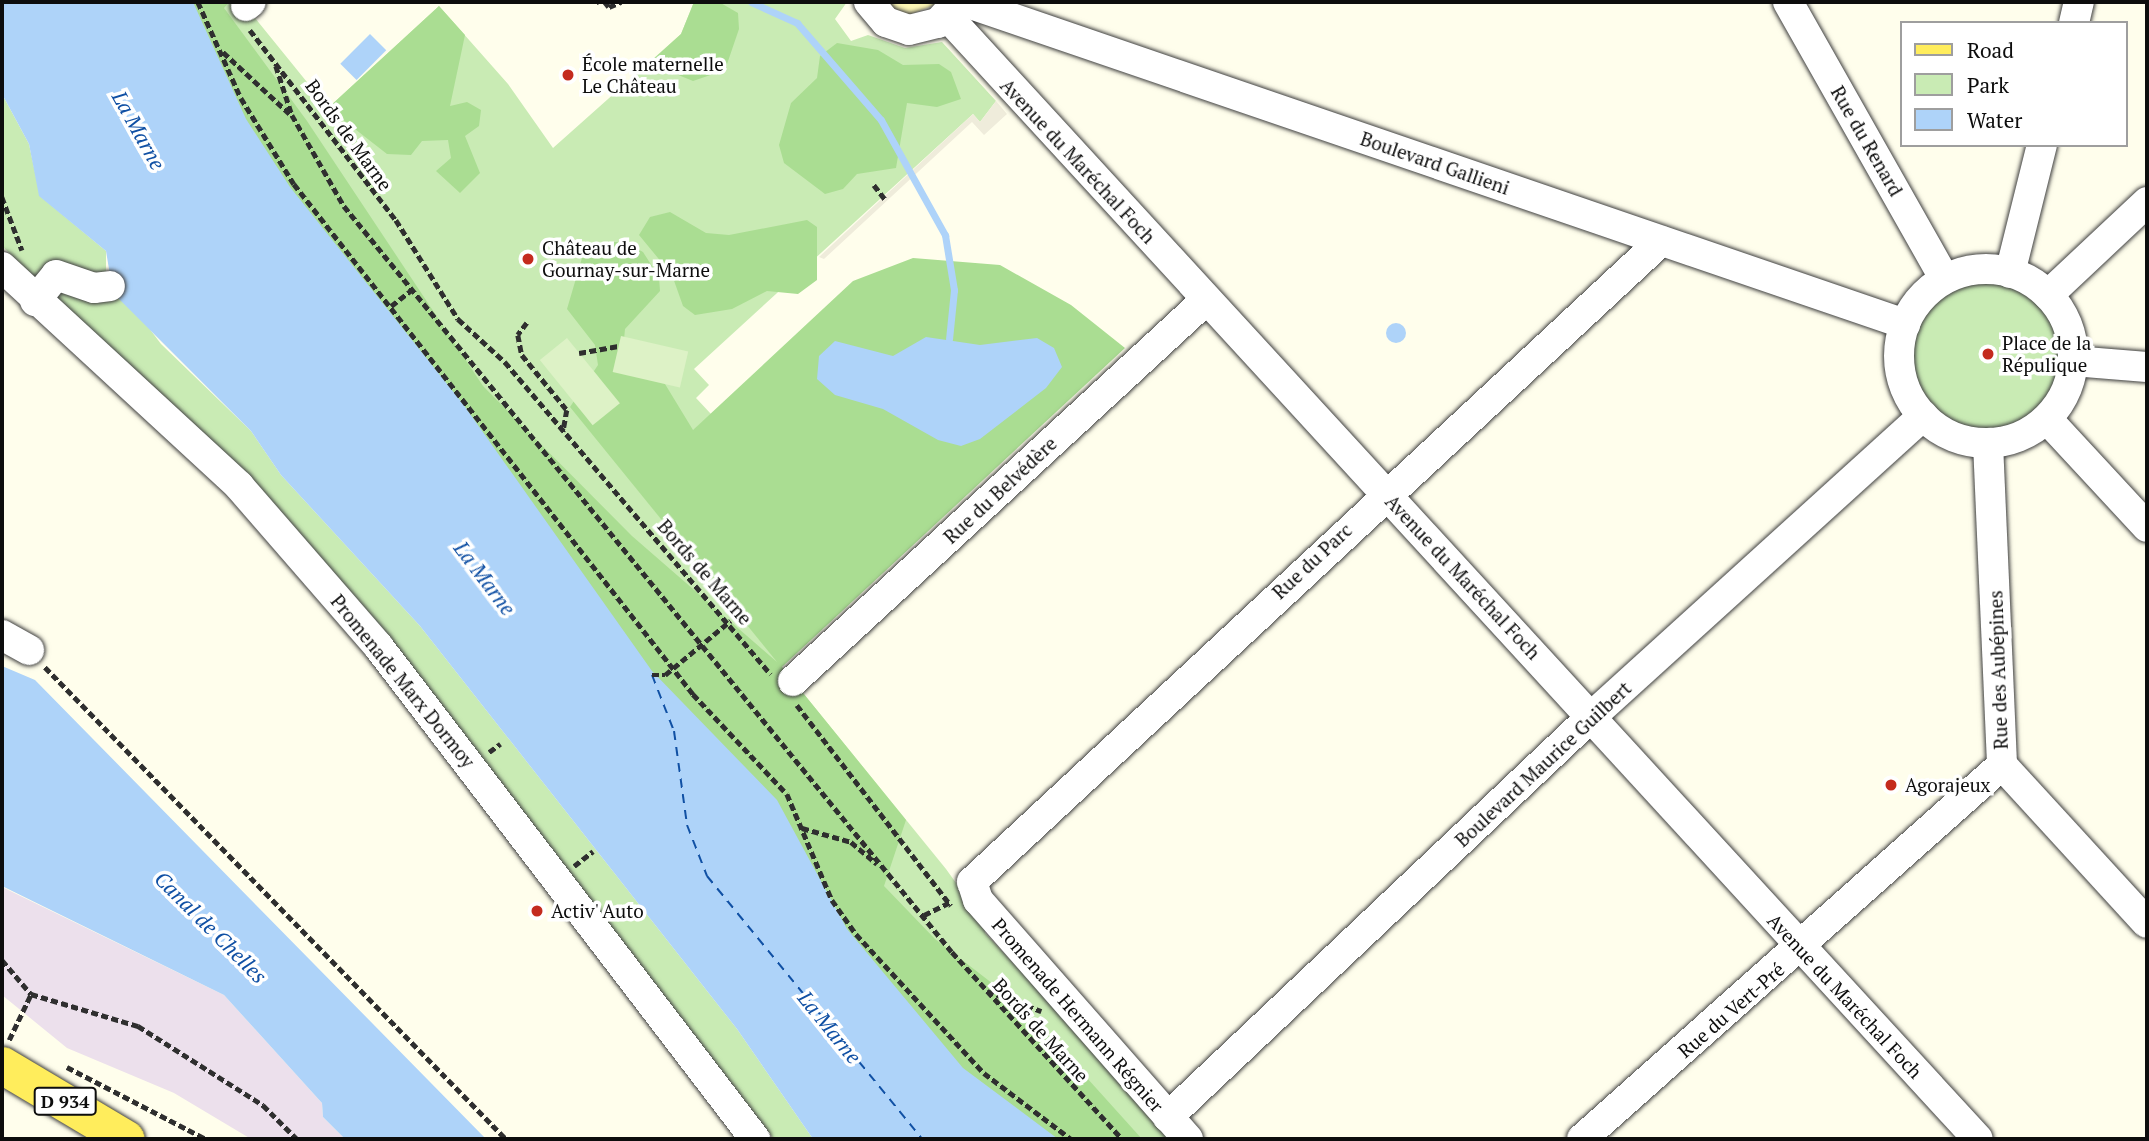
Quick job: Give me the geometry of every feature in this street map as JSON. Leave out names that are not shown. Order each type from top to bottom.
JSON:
[{"type":"main road","name":"D 934","points":[[6,1051],[126,1139]]},
{"type":"main road","name":"D 934","points":[[2,1093],[80,1139]]},
{"type":"street","points":[[869,2],[882,19],[903,29],[927,28],[956,6]]},
{"type":"street","name":"Rue du Renard","points":[[1788,2],[1945,279]]},
{"type":"street","points":[[2074,21],[2079,2]]},
{"type":"street","name":"Boulevard Gallieni","points":[[956,6],[1905,324]]},
{"type":"street","name":"Avenue du Maréchal Foch","points":[[956,6],[1206,299],[1978,1139]]},
{"type":"street","points":[[2010,272],[2041,147]]},
{"type":"street","points":[[2048,296],[2147,202]]},
{"type":"street","name":"Rue du Parc","points":[[961,896],[976,877],[1385,492],[1661,241]]},
{"type":"street","name":"Promenade Marx Dormoy","points":[[2,267],[35,301],[239,486],[378,646],[755,1139]]},
{"type":"street","points":[[1972,270],[2010,272],[2048,296],[2069,328],[2073,361],[2064,395],[2047,419],[2024,435],[1988,443],[1953,437],[1923,416],[1901,373],[1905,324],[1922,298],[1945,279],[1972,270]]},
{"type":"street","points":[[35,301],[56,275],[94,288],[110,286]]},
{"type":"street","name":"Rue du Belvédère","points":[[787,687],[1206,299]]},
{"type":"street","points":[[2073,361],[2147,367]]},
{"type":"street","name":"Boulevard Maurice Guilbert","points":[[1178,1128],[1592,716],[1923,416]]},
{"type":"street","points":[[2047,419],[2147,527]]},
{"type":"street","name":"Rue des Aubépines","points":[[1988,443],[2002,765],[2147,923]]},
{"type":"street","points":[[2,635],[29,650]]},
{"type":"street","name":"Rue du Vert-Pré","points":[[1582,1139],[1801,949],[2002,765]]},
{"type":"street","name":"Promenade Hermann Régnier","points":[[961,896],[1178,1128]]},
{"type":"path","points":[[198,2],[241,98],[294,184],[673,668],[787,794],[832,900],[856,934],[984,1073],[1071,1139]]},
{"type":"path","points":[[605,2],[610,7],[621,2]]},
{"type":"path","name":"Bords de Marne","points":[[220,48],[272,103],[292,115]]},
{"type":"path","name":"Bords de Marne","points":[[957,914],[961,896],[787,687],[505,362],[450,309],[396,220],[275,62],[292,115],[344,206],[415,287],[886,872],[985,990],[1122,1139]]},
{"type":"path","points":[[874,185],[885,199]]},
{"type":"path","points":[[391,306],[415,287]]},
{"type":"path","points":[[527,323],[519,345],[567,410],[563,432]]},
{"type":"path","points":[[579,353],[618,346]]},
{"type":"path","points":[[652,675],[673,668],[730,621]]},
{"type":"path","points":[[29,650],[506,1139]]},
{"type":"path","points":[[802,828],[851,842],[886,872]]},
{"type":"path","points":[[924,915],[961,896]]},
{"type":"path","points":[[2,960],[31,994],[138,1026],[263,1105],[297,1139]]},
{"type":"path","name":"Bords de Marne","points":[[985,990],[1045,1013],[1029,996]]},
{"type":"path","points":[[6,1051],[31,994]]},
{"type":"path","points":[[94,1081],[206,1139]]},
{"type":"shaded area","points":[[996,101],[1007,114],[984,135],[972,122],[824,259],[819,257],[973,114],[980,122]]},
{"type":"shaded area","points":[[2,887],[224,995],[322,1103],[323,1117],[345,1139],[251,1139],[174,1093],[67,1048],[2,995]]},
{"type":"green space","points":[[166,2],[229,2],[224,8],[307,121],[483,386],[632,536],[777,662],[570,407],[598,365],[595,345],[567,309],[582,258],[598,242],[625,242],[643,252],[659,277],[660,291],[625,329],[623,351],[665,384],[693,430],[853,281],[913,258],[1000,265],[1071,305],[1125,348],[782,667],[906,820],[884,886],[935,939],[1023,1007],[1142,1139],[1014,1139],[922,1049],[218,133]]},
{"type":"green space","points":[[193,2],[242,2],[328,108],[439,6],[508,84],[553,148],[681,34],[694,2],[847,2],[835,19],[851,41],[868,35],[905,48],[942,42],[996,101],[980,122],[973,114],[694,369],[709,385],[696,398],[711,414],[634,485],[946,869],[984,922],[985,933],[1178,1139],[1058,1139],[1020,1115]]},
{"type":"green space","points":[[694,2],[719,2],[738,13],[739,29],[725,70],[693,81],[649,63],[681,34]]},
{"type":"green space","points":[[439,6],[465,35],[450,106],[467,102],[481,110],[479,126],[465,136],[480,173],[460,193],[436,171],[451,158],[448,140],[422,141],[411,155],[387,154],[328,108]]},
{"type":"green space","points":[[837,43],[878,50],[903,65],[939,64],[951,72],[961,99],[937,107],[907,103],[896,168],[857,174],[843,189],[825,194],[784,163],[779,145],[791,103],[817,78],[820,56]]},
{"type":"green space","points":[[2,94],[29,144],[40,196],[106,251],[106,271],[161,344],[251,431],[281,475],[420,626],[737,1029],[813,1139],[774,1139],[533,826],[235,466],[4,248]]},
{"type":"green space","points":[[670,212],[706,233],[729,235],[807,220],[817,227],[817,280],[798,294],[767,291],[732,309],[695,315],[683,306],[672,275],[639,235],[650,217]]},
{"type":"green space","points":[[1987,279],[2016,285],[2040,301],[2056,325],[2062,354],[2056,383],[2040,407],[2016,423],[1987,429],[1958,423],[1934,407],[1918,383],[1912,354],[1918,325],[1934,301],[1958,285]]},
{"type":"green space","points":[[621,336],[688,352],[680,388],[613,372]]},
{"type":"green space","points":[[567,338],[620,403],[593,425],[540,360]]},
{"type":"sand","points":[[883,2],[942,2],[906,16]]},
{"type":"water","name":"La Marne","points":[[2,2],[193,2],[246,119],[290,187],[463,404],[652,671],[777,800],[847,929],[963,1068],[1058,1139],[813,1139],[737,1029],[420,626],[281,475],[251,431],[113,293],[106,251],[39,196],[29,144],[2,94]]},
{"type":"water","points":[[370,34],[386,50],[357,80],[340,64]]},
{"type":"water","points":[[1392,323],[1400,323],[1406,333],[1400,343],[1392,343],[1386,337],[1386,329]]},
{"type":"water","points":[[926,337],[980,345],[1037,338],[1054,348],[1062,367],[1046,388],[980,439],[961,446],[938,440],[883,409],[835,395],[817,379],[819,356],[835,341],[893,356]]},
{"type":"water","name":"Canal de Chelles","points":[[2,666],[35,680],[486,1139],[345,1139],[323,1117],[322,1103],[224,995],[2,886]]},
{"type":"waterway","points":[[751,2],[797,23],[881,120],[945,235],[954,290],[949,339]]},
{"type":"ferry route","points":[[652,675],[674,731],[687,825],[707,876],[922,1139]]},
{"type":"place","name":"École maternelle Le Château","points":[[568,75]]},
{"type":"place","name":"Château de Gournay-sur-Marne","points":[[528,259]]},
{"type":"place","name":"Place de la Répulique","points":[[1988,354]]},
{"type":"place","name":"Agorajeux","points":[[1891,785]]},
{"type":"place","name":"Activ' Auto","points":[[537,911]]}]
